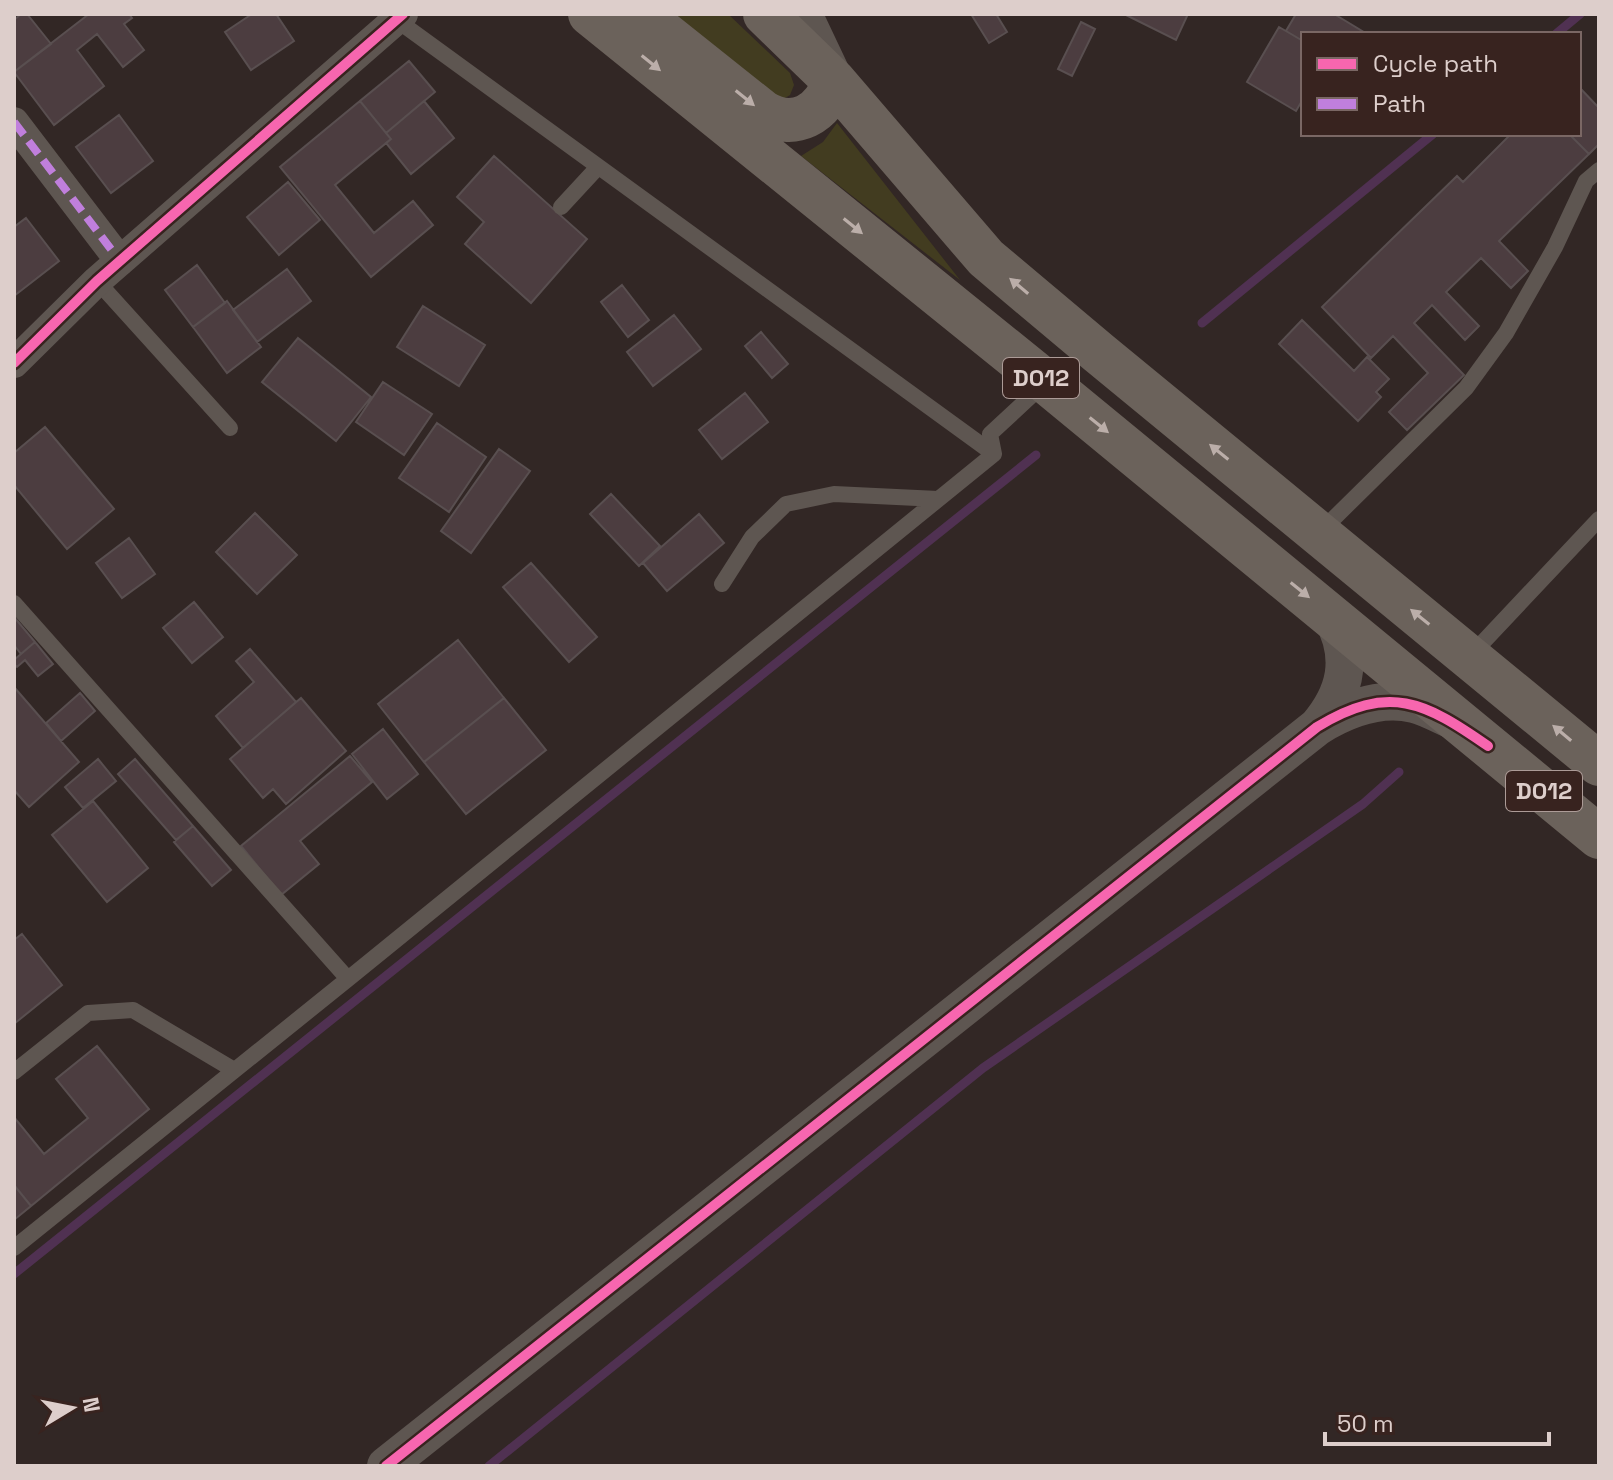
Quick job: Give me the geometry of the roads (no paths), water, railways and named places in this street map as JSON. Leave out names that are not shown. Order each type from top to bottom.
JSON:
[{"type":"highway","name":"D012","points":[[590,14],[1046,382],[1599,837]]},
{"type":"highway","points":[[640,14],[763,112],[777,119],[808,116],[821,106],[834,81]]},
{"type":"highway","name":"D012","points":[[765,14],[834,81],[986,258],[1599,764]]},
{"type":"street","points":[[803,14],[834,81]]},
{"type":"street","points":[[14,363],[97,281],[396,16]]},
{"type":"street","points":[[14,122],[120,261]]},
{"type":"street","points":[[1317,727],[1330,712],[1343,681],[1344,654],[1332,617]]},
{"type":"street","points":[[386,1466],[1317,727],[1359,706],[1391,702],[1415,704],[1451,720],[1488,746]]},
{"type":"lane","points":[[396,16],[598,167],[994,454]]},
{"type":"lane","points":[[561,207],[598,167]]},
{"type":"lane","points":[[1319,534],[1466,388],[1506,333],[1555,247],[1586,181],[1599,170]]},
{"type":"lane","points":[[97,281],[230,428]]},
{"type":"lane","points":[[994,454],[990,434],[1046,382]]},
{"type":"lane","points":[[14,1248],[994,454]]},
{"type":"lane","points":[[722,584],[752,537],[786,504],[834,494],[938,499]]},
{"type":"lane","points":[[1469,657],[1599,519]]},
{"type":"lane","points":[[14,603],[348,979]]},
{"type":"lane","points":[[14,1072],[88,1013],[133,1010],[234,1070]]},
{"type":"waterway","points":[[1558,32],[1580,14]]},
{"type":"waterway","points":[[1202,323],[1431,136]]},
{"type":"waterway","points":[[14,1274],[1036,455]]},
{"type":"waterway","points":[[489,1466],[983,1068],[1363,804],[1399,772]]}]
